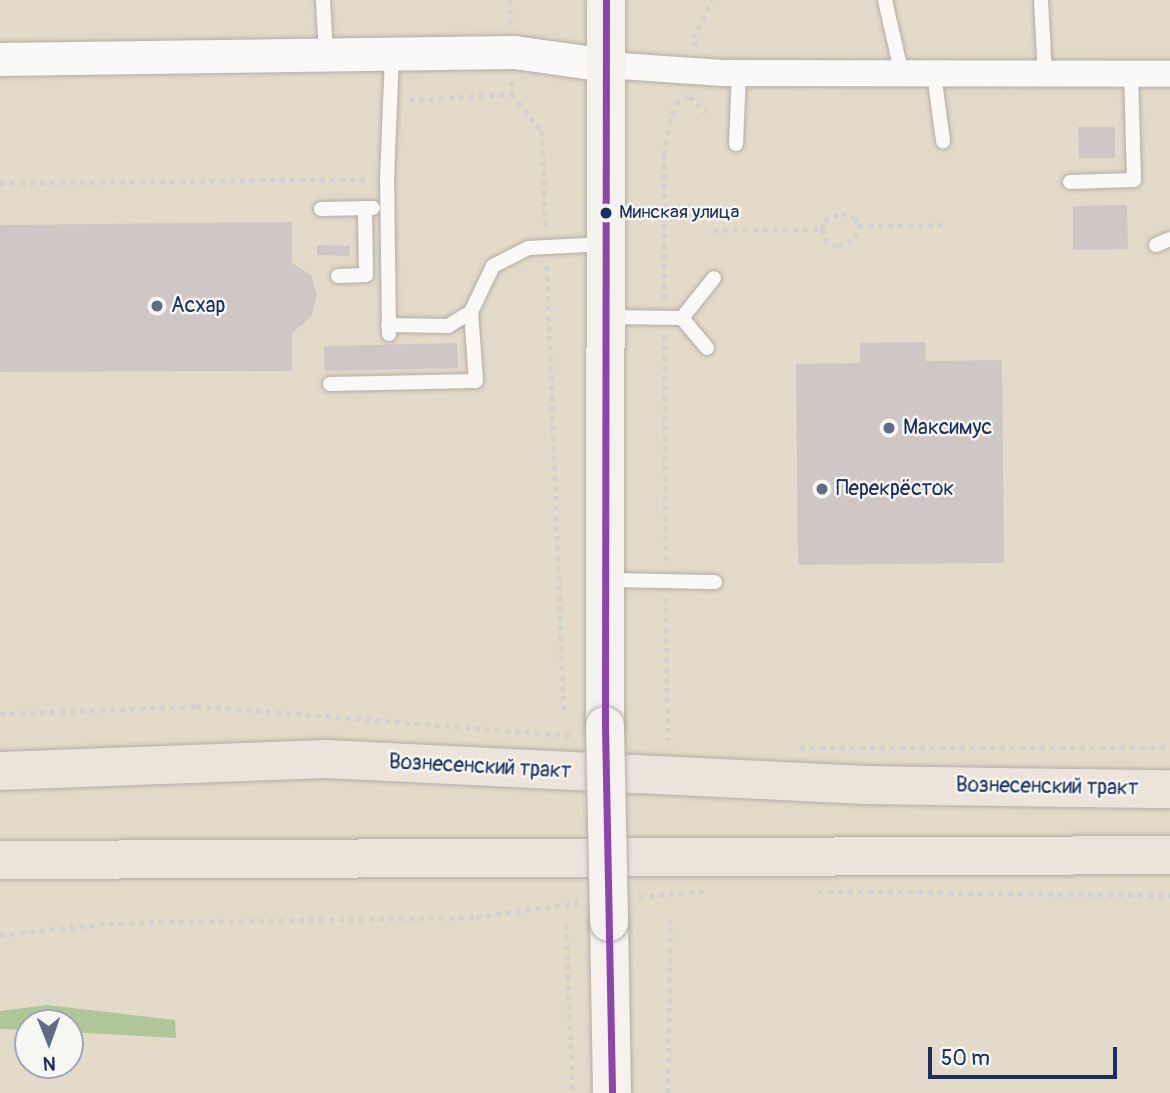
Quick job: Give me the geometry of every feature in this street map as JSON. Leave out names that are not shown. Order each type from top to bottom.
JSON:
[{"type":"main road","points":[[606,0],[608,317],[605,726],[612,1093]]},
{"type":"main road","name":"Вознесенский тракт","points":[[0,771],[326,760],[865,785],[1170,789]]},
{"type":"main road","points":[[0,860],[1170,855]]},
{"type":"street","points":[[0,59],[514,52],[606,65],[739,73],[1045,76],[1170,74]]},
{"type":"lane","points":[[323,0],[326,54]]},
{"type":"lane","points":[[885,0],[902,75]]},
{"type":"lane","points":[[1041,0],[1045,76]]},
{"type":"lane","points":[[392,54],[387,179],[388,329],[447,326],[471,312]]},
{"type":"lane","points":[[736,144],[739,73]]},
{"type":"lane","points":[[934,74],[943,141]]},
{"type":"lane","points":[[1070,182],[1134,180],[1131,75]]},
{"type":"lane","points":[[338,276],[366,275],[365,208]]},
{"type":"lane","points":[[321,209],[387,208]]},
{"type":"lane","points":[[1156,245],[1170,239]]},
{"type":"lane","points":[[330,384],[476,381],[471,312],[493,266],[528,248],[607,244]]},
{"type":"lane","points":[[682,318],[714,278]]},
{"type":"lane","points":[[608,317],[682,318]]},
{"type":"lane","points":[[682,318],[707,348]]},
{"type":"lane","points":[[606,580],[715,582]]},
{"type":"path","points":[[405,112],[409,99],[512,94],[542,131],[564,713]]},
{"type":"path","points":[[668,740],[664,155],[675,103],[690,96],[706,113]]},
{"type":"path","points":[[0,183],[387,179]]},
{"type":"path","points":[[842,213],[856,218],[858,226],[855,239],[838,246],[824,239],[822,229],[824,220],[842,213]]},
{"type":"path","points":[[858,226],[944,225]]},
{"type":"path","points":[[713,230],[822,229]]},
{"type":"path","points":[[668,1093],[670,920]]},
{"type":"path","points":[[566,925],[573,1093]]},
{"type":"green space","points":[[47,1005],[81,1009],[16,1009]]},
{"type":"green space","points":[[14,1009],[14,1030],[0,1029],[0,1011]]},
{"type":"green space","points":[[84,1009],[175,1020],[176,1038],[84,1033]]},
{"type":"building","points":[[1078,127],[1115,127],[1115,158],[1079,158]]},
{"type":"building","points":[[1127,205],[1128,249],[1073,250],[1073,206]]},
{"type":"building","name":"Асхар","points":[[292,222],[292,263],[311,275],[317,295],[311,317],[292,333],[292,371],[0,372],[0,225]]},
{"type":"building","points":[[317,245],[350,246],[350,256],[317,255]]},
{"type":"building","points":[[925,342],[926,361],[1002,360],[1004,563],[798,565],[796,364],[860,363],[860,343]]},
{"type":"building","points":[[457,343],[458,368],[325,371],[324,346]]},
{"type":"transit line","points":[[606,0],[605,726],[612,1093]]},
{"type":"place","name":"Минская улица","points":[[606,213]]},
{"type":"place","name":"Асхар","points":[[157,306]]},
{"type":"place","name":"Максимус","points":[[889,428]]},
{"type":"place","name":"Перекрёсток","points":[[822,489]]}]
